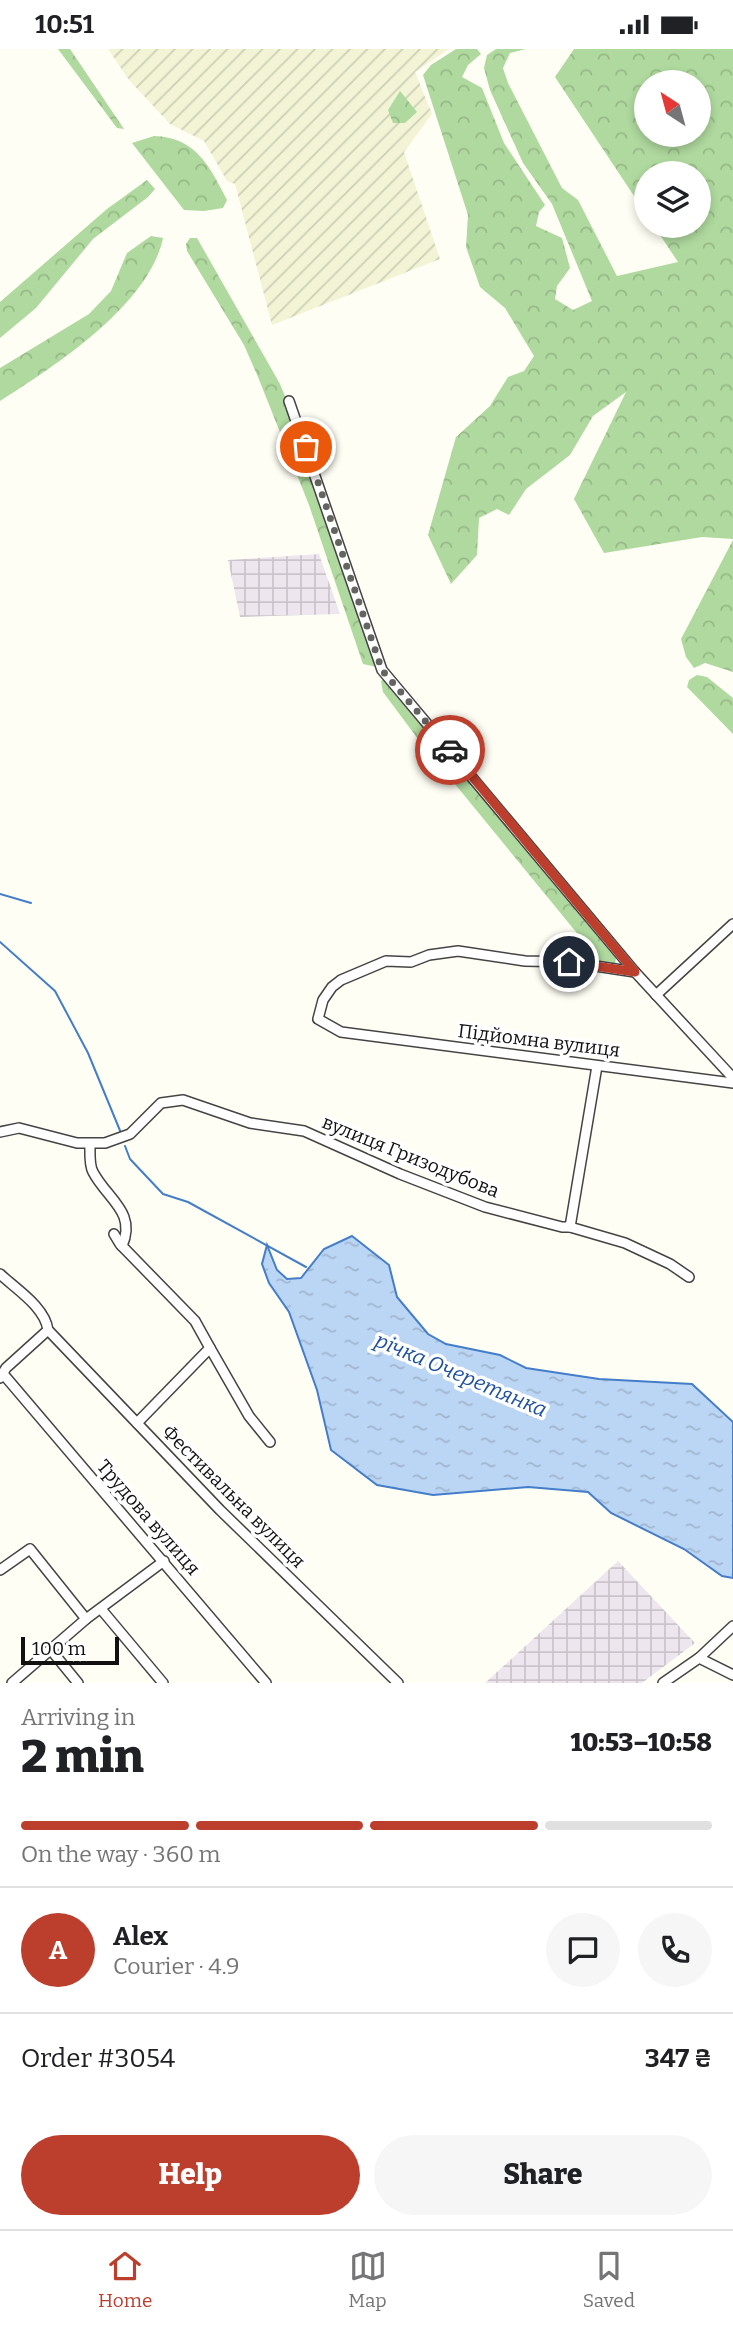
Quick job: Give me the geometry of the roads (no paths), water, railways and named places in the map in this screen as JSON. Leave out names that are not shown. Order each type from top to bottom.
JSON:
[{"type":"street","points":[[289,401],[382,670],[635,972],[733,1078]]},
{"type":"street","points":[[656,995],[733,924]]},
{"type":"street","name":"Підйомна вулиця","points":[[635,972],[569,962],[525,961],[458,951],[429,955],[411,962],[386,961],[341,980],[323,1000],[318,1019],[341,1032],[597,1066],[733,1078]]},
{"type":"street","points":[[570,1227],[597,1066]]},
{"type":"street","name":"вулиця Гризодубова","points":[[90,1144],[118,1140],[139,1125],[161,1103],[176,1099],[250,1123],[304,1131],[400,1174],[485,1207],[570,1227],[625,1244],[670,1264],[689,1277]]},
{"type":"street","points":[[0,1132],[19,1128],[90,1144],[91,1170],[126,1216],[127,1235],[122,1246]]},
{"type":"street","points":[[114,1234],[122,1246],[195,1321],[249,1416],[270,1442]]},
{"type":"street","name":"Фестивальна вулиця","points":[[0,1274],[39,1311],[47,1322],[48,1330],[220,1510],[398,1683]]},
{"type":"street","points":[[2,1376],[6,1368],[48,1330]]},
{"type":"street","points":[[137,1423],[210,1348]]},
{"type":"street","name":"Трудова вулиця","points":[[2,1376],[164,1561],[266,1683]]},
{"type":"street","points":[[0,1570],[30,1549],[86,1619]]},
{"type":"street","points":[[12,1683],[86,1619],[164,1561]]},
{"type":"street","points":[[101,1609],[163,1683]]},
{"type":"street","points":[[663,1683],[699,1658],[733,1626]]},
{"type":"street","points":[[51,1650],[78,1683]]},
{"type":"street","points":[[699,1658],[733,1675]]},
{"type":"water","points":[[352,1236],[389,1265],[397,1297],[428,1334],[446,1344],[500,1355],[526,1368],[599,1379],[692,1384],[733,1422],[733,1578],[722,1576],[684,1549],[611,1513],[588,1492],[528,1487],[433,1495],[377,1485],[331,1450],[317,1390],[289,1312],[269,1283],[262,1264],[267,1245],[277,1270],[287,1279],[301,1278],[324,1249]]},
{"type":"waterway","points":[[0,894],[31,903]]},
{"type":"waterway","name":"річка Очеретянка","points":[[0,942],[55,991],[88,1053],[121,1133]]},
{"type":"waterway","name":"річка Очеретянка","points":[[125,1146],[130,1159],[163,1194],[188,1202],[306,1267]]}]
